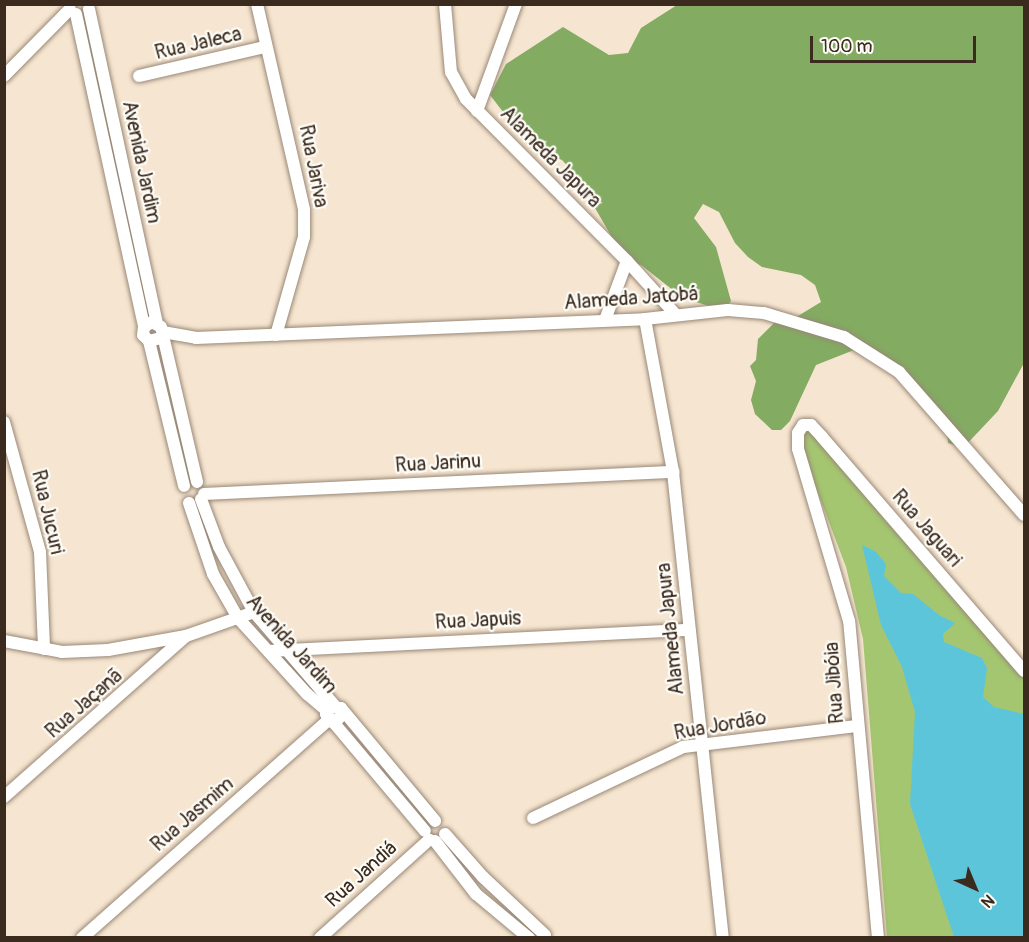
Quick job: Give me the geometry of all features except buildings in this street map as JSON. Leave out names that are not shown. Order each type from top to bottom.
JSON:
[{"type":"street","name":"Rua Jariva","points":[[256,4],[298,173],[304,210],[304,237],[276,335]]},
{"type":"street","name":"Alameda Japura","points":[[445,4],[451,72],[477,111],[627,261],[676,315]]},
{"type":"street","points":[[477,111],[516,4]]},
{"type":"street","points":[[4,76],[71,9],[89,7]]},
{"type":"street","name":"Avenida Jardim","points":[[89,7],[157,333],[184,486],[183,496],[198,499]]},
{"type":"street","name":"Avenida Jardim","points":[[71,9],[144,327],[157,333]]},
{"type":"street","name":"Rua Jaleca","points":[[140,76],[265,47]]},
{"type":"street","points":[[605,320],[627,261]]},
{"type":"street","name":"Alameda Jatobá","points":[[157,333],[196,338],[645,319],[728,310],[764,313],[844,337],[899,372],[925,399],[1024,515]]},
{"type":"street","name":"Alameda Japura","points":[[645,319],[673,472],[723,938]]},
{"type":"street","name":"Avenida Jardim","points":[[157,333],[197,482],[198,499],[213,574],[238,618],[435,821],[443,825],[433,836]]},
{"type":"street","name":"Rua Jucuri","points":[[4,422],[38,538],[44,649]]},
{"type":"street","name":"Rua Jaguari","points":[[798,433],[807,423],[815,430],[1024,671]]},
{"type":"street","name":"Rua Jibóia","points":[[798,433],[798,449],[849,621],[878,938]]},
{"type":"street","name":"Rua Jarinu","points":[[198,499],[673,472]]},
{"type":"street","points":[[184,486],[197,482]]},
{"type":"street","name":"Avenida Jardim","points":[[198,499],[219,547],[254,612],[287,648],[333,715],[433,836],[476,894],[529,938]]},
{"type":"street","points":[[4,641],[44,649],[108,650],[186,636],[254,612]]},
{"type":"street","name":"Rua Japuis","points":[[269,651],[287,648],[689,630]]},
{"type":"street","name":"Rua Jaçanã","points":[[4,797],[169,656],[186,636]]},
{"type":"street","name":"Rua Jasmim","points":[[82,938],[333,715]]},
{"type":"street","name":"Rua Jordão","points":[[533,818],[635,767],[702,743],[857,726]]},
{"type":"street","name":"Avenida Jardim","points":[[433,836],[483,877],[547,937]]},
{"type":"street","name":"Rua Jandiá","points":[[320,938],[433,836]]},
{"type":"green space","points":[[677,5],[1024,5],[1024,363],[998,411],[963,448],[948,443],[945,419],[902,378],[854,350],[816,365],[790,421],[781,430],[772,430],[755,414],[751,400],[756,381],[750,366],[756,360],[758,339],[774,323],[793,319],[821,302],[815,285],[801,275],[762,267],[748,257],[735,243],[719,212],[703,204],[694,218],[716,247],[731,301],[728,305],[709,306],[683,298],[641,265],[625,260],[576,175],[562,160],[539,151],[523,138],[490,95],[506,64],[563,27],[609,55],[628,53],[641,28]]},
{"type":"green space","points":[[810,430],[1024,676],[1024,937],[887,937],[863,639],[846,567],[799,443],[804,431]]},
{"type":"water","points":[[862,545],[875,551],[886,564],[884,576],[901,593],[913,594],[939,615],[955,623],[943,634],[944,642],[982,658],[987,668],[983,697],[994,707],[1024,714],[1024,937],[954,937],[910,804],[915,712],[902,667],[881,625]]}]
